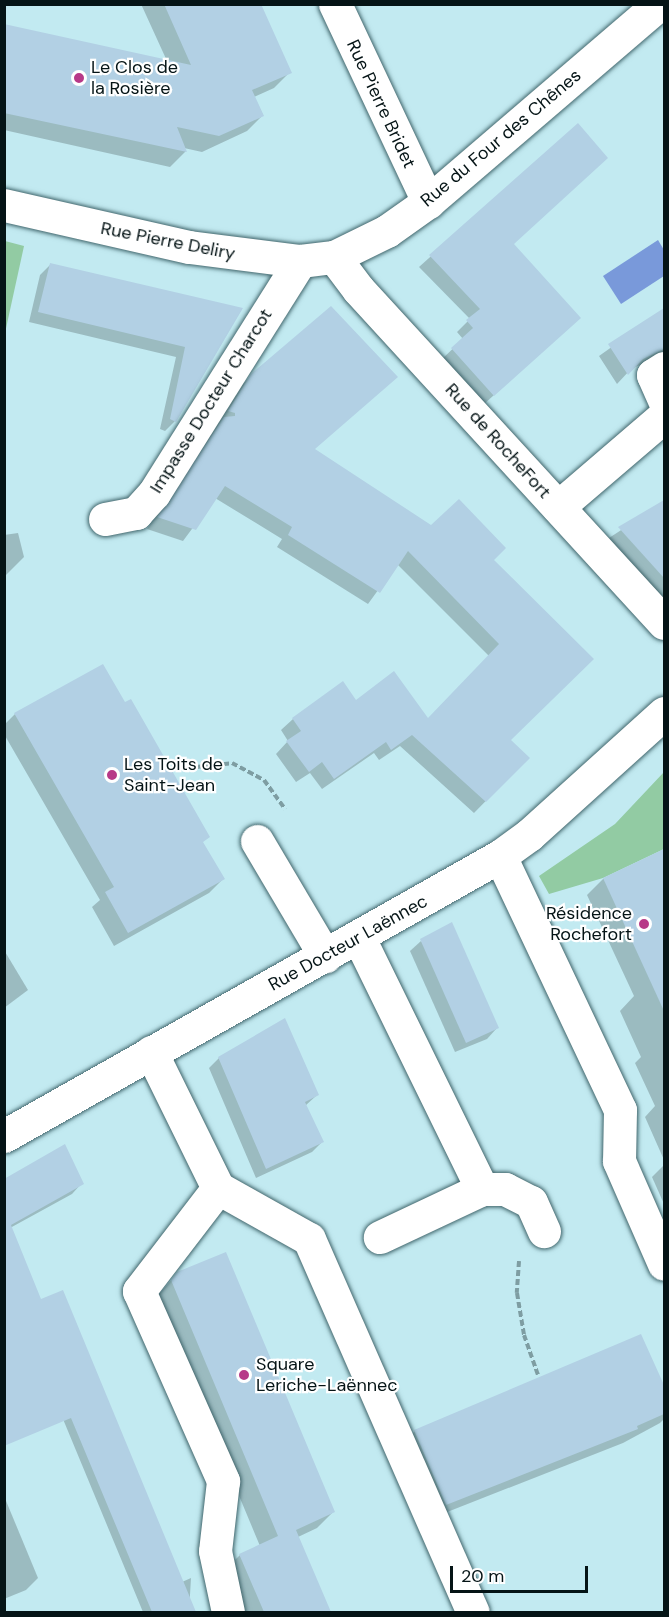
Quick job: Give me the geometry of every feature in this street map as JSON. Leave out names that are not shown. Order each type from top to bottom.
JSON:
[{"type":"street","name":"Rue Pierre Bridet","points":[[335,4],[428,202]]},
{"type":"street","name":"Rue du Four des Chênes","points":[[334,257],[387,231],[428,202],[658,4]]},
{"type":"street","name":"Rue Pierre Deliry","points":[[4,206],[189,248],[300,261],[334,257]]},
{"type":"street","name":"Rue de RocheFort","points":[[334,257],[358,289],[664,623]]},
{"type":"street","name":"Impasse Docteur Charcot","points":[[105,519],[136,513],[154,493],[300,261]]},
{"type":"street","points":[[664,368],[653,375],[664,400]]},
{"type":"street","points":[[558,507],[664,416]]},
{"type":"street","name":"Rue Docteur Laënnec","points":[[4,1136],[359,938],[500,856],[529,836],[664,713]]},
{"type":"street","points":[[257,841],[325,956]]},
{"type":"street","points":[[500,856],[620,1110],[619,1161],[664,1264]]},
{"type":"street","points":[[359,938],[482,1189]]},
{"type":"street","points":[[151,1052],[218,1188],[309,1239],[473,1612]]},
{"type":"street","points":[[218,1188],[140,1291],[223,1481],[215,1551],[228,1612]]},
{"type":"street","points":[[380,1237],[482,1189],[505,1189],[531,1202],[532,1239]]},
{"type":"path","points":[[532,1239],[517,1293],[524,1335],[538,1376]]},
{"type":"green space","points":[[4,241],[24,246],[5,333]]},
{"type":"green space","points":[[664,772],[664,849],[603,878],[549,894],[539,876],[615,824]]},
{"type":"water","points":[[658,240],[664,250],[664,276],[621,304],[603,276]]},
{"type":"building","name":"Le Clos de la Rosière","points":[[164,4],[261,4],[292,73],[252,90],[264,116],[219,136],[177,127],[187,152],[4,113],[4,24],[191,65]]},
{"type":"building","points":[[578,123],[608,158],[514,244],[581,318],[494,396],[451,348],[473,328],[466,320],[480,309],[429,255]]},
{"type":"building","points":[[50,263],[243,308],[176,422],[170,419],[185,347],[38,312]]},
{"type":"building","points":[[331,306],[398,377],[315,449],[431,525],[459,499],[506,548],[494,560],[594,659],[511,740],[530,758],[486,802],[412,735],[391,750],[386,742],[334,779],[322,762],[309,772],[286,741],[301,731],[292,718],[343,681],[356,700],[394,671],[428,718],[499,644],[408,551],[380,593],[288,535],[292,527],[225,486],[196,530],[157,517],[224,417],[235,416],[235,413],[228,411],[251,374]]},
{"type":"building","points":[[664,308],[664,349],[643,359],[628,375],[608,344]]},
{"type":"building","points":[[664,500],[664,578],[618,527]]},
{"type":"building","name":"Les Toits de Saint-Jean","points":[[103,664],[125,702],[131,699],[210,837],[203,842],[225,879],[128,933],[105,892],[114,887],[14,713]]},
{"type":"building","name":"Résidence Rochefort","points":[[664,849],[664,1011],[603,878]]},
{"type":"building","points":[[452,922],[499,1028],[466,1043],[420,939]]},
{"type":"building","points":[[285,1018],[319,1095],[305,1102],[324,1142],[266,1169],[218,1057]]},
{"type":"building","points":[[65,1144],[84,1184],[11,1225],[41,1299],[63,1290],[196,1612],[152,1612],[71,1418],[4,1446],[4,1179]]},
{"type":"building","name":"Square Leriche-Laënnec","points":[[226,1252],[335,1512],[296,1530],[331,1612],[264,1612],[239,1554],[278,1536],[171,1280],[177,1272]]},
{"type":"building","points":[[641,1334],[664,1385],[664,1414],[637,1426],[638,1429],[446,1505],[414,1430]]},
{"type":"place","name":"Le Clos de la Rosière","points":[[79,78]]},
{"type":"place","name":"Les Toits de Saint-Jean","points":[[112,775]]},
{"type":"place","name":"Résidence Rochefort","points":[[644,924]]},
{"type":"place","name":"Square Leriche-Laënnec","points":[[244,1375]]}]
